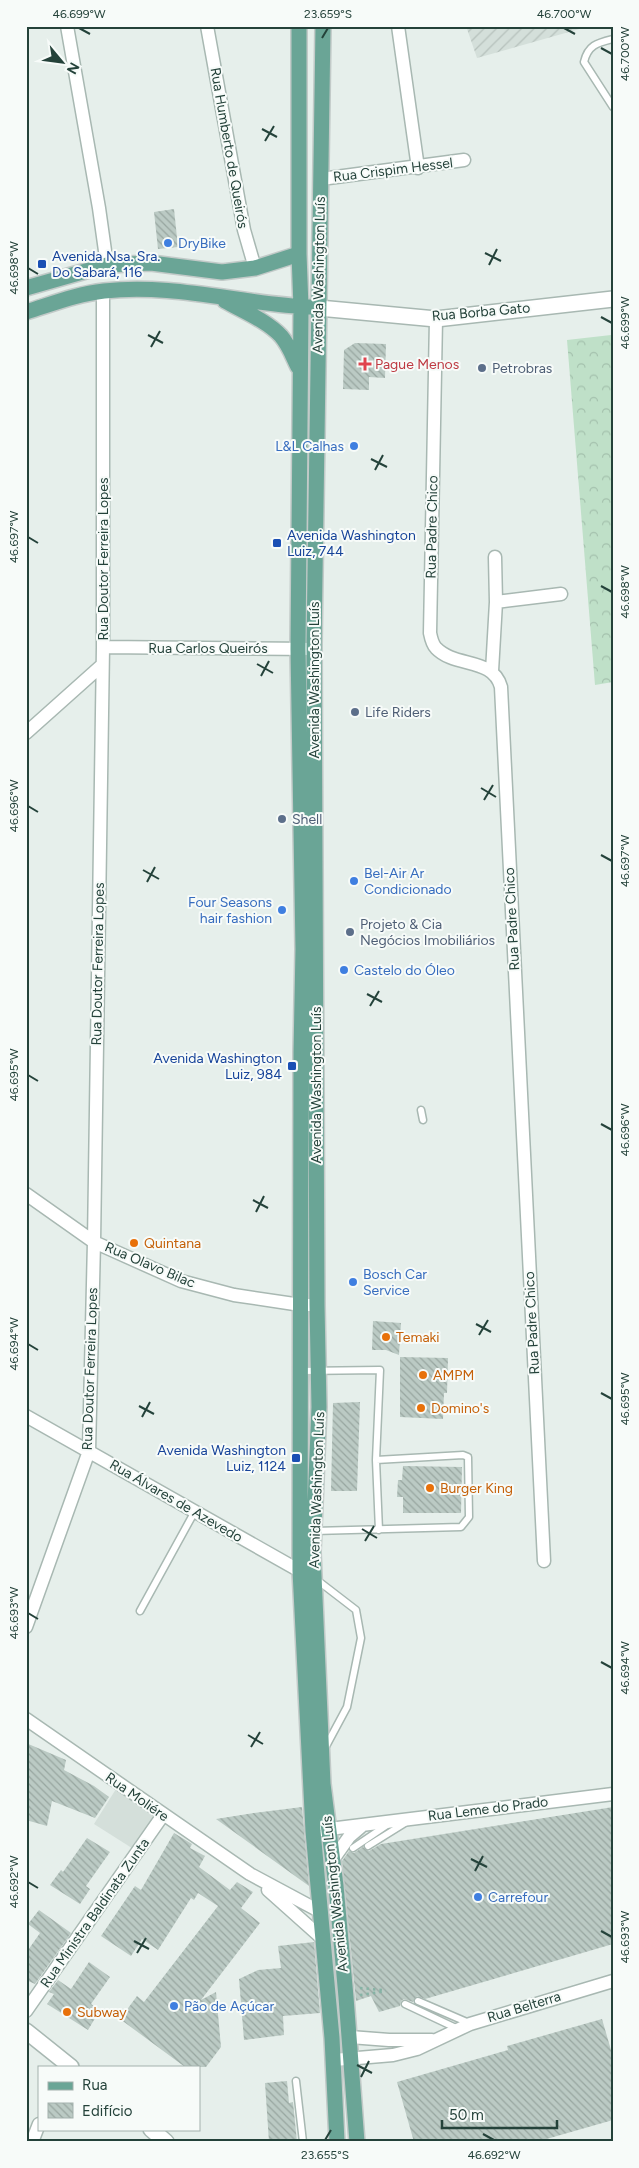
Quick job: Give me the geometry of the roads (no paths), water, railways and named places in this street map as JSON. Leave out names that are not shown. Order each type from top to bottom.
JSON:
[{"type":"main road","name":"Avenida Washington Luís","points":[[299,26],[299,254],[301,307],[298,648],[303,950],[301,1053],[301,1371],[307,1531],[314,1579],[322,1753],[320,1830],[321,1912],[334,2060],[338,2142]]},
{"type":"main road","name":"Avenida Washington Luís","points":[[323,26],[314,649],[319,1407],[307,1531],[300,1571],[320,1830],[332,1861],[350,2037],[357,2142]]},
{"type":"main road","points":[[26,288],[107,265],[151,263],[222,272],[255,268],[299,254]]},
{"type":"main road","points":[[26,312],[76,296],[103,291],[154,288],[319,308]]},
{"type":"main road","points":[[217,296],[257,318],[280,335],[288,346],[300,372]]},
{"type":"street","points":[[67,26],[99,208],[107,265]]},
{"type":"street","name":"Rua Humberto de Queirós","points":[[207,26],[244,230],[255,268]]},
{"type":"street","points":[[398,26],[418,168]]},
{"type":"street","name":"Rua Crispim Hessel","points":[[321,179],[418,168],[464,160]]},
{"type":"street","name":"Rua Doutor Ferreira Lopes","points":[[26,1627],[89,1451],[94,1242],[101,666],[103,648],[103,291]]},
{"type":"street","name":"Rua Borba Gato","points":[[319,308],[436,319],[613,299]]},
{"type":"street","name":"Rua Padre Chico","points":[[436,319],[430,633],[434,647],[446,655],[492,670],[498,677],[501,688],[544,1561]]},
{"type":"street","points":[[492,670],[496,602],[495,557]]},
{"type":"street","points":[[496,602],[560,594]]},
{"type":"street","name":"Rua Carlos Queirós","points":[[103,648],[314,649]]},
{"type":"street","points":[[26,733],[101,666]]},
{"type":"street","name":"Rua Olavo Bilac","points":[[26,1194],[94,1242],[181,1281],[234,1296],[301,1305],[317,1305]]},
{"type":"street","name":"Rua Álvares de Azevedo","points":[[26,1416],[314,1579]]},
{"type":"street","name":"Rua Moliére","points":[[26,1719],[250,1874],[321,1912]]},
{"type":"street","name":"Rua Leme do Prado","points":[[320,1830],[613,1794]]},
{"type":"street","name":"Rua Ministra Baldinata Zunta","points":[[26,2010],[164,1815]]},
{"type":"street","points":[[332,1861],[349,1838],[363,1825]]},
{"type":"street","name":"Rua Moliére","points":[[250,1874],[324,1940]]},
{"type":"street","name":"Rua Belterra","points":[[334,2060],[393,2055],[417,2049],[464,2026],[613,1981]]},
{"type":"street","points":[[26,2031],[64,2064]]},
{"type":"street","name":"Rua Belterra","points":[[350,2037],[389,2040],[437,2039]]},
{"type":"street","points":[[32,2142],[38,2127]]},
{"type":"street","points":[[151,2130],[166,2142]]},
{"type":"lane","points":[[613,38],[590,47],[586,51],[584,62],[613,107]]},
{"type":"lane","points":[[422,1110],[423,1120]]},
{"type":"lane","points":[[301,1371],[380,1370],[376,1460],[379,1530]]},
{"type":"lane","points":[[307,1531],[461,1527],[469,1517],[468,1457],[463,1455],[376,1460]]},
{"type":"lane","points":[[140,1611],[194,1511]]},
{"type":"lane","points":[[314,1579],[356,1610],[362,1638],[347,1708],[322,1753]]},
{"type":"lane","points":[[368,1846],[412,1818]]},
{"type":"lane","points":[[353,1848],[394,1820]]},
{"type":"lane","points":[[418,2001],[464,2026]]},
{"type":"lane","points":[[405,2004],[464,2026]]},
{"type":"lane","points":[[296,2081],[303,2142]]},
{"type":"place","name":"DryBike","points":[[168,243]]},
{"type":"place","name":"Avenida Nsa. Sra. Do Sabará, 116","points":[[42,264]]},
{"type":"place","name":"Pague Menos","points":[[365,364]]},
{"type":"place","name":"Petrobras","points":[[482,368]]},
{"type":"place","name":"L&L Calhas","points":[[354,446]]},
{"type":"place","name":"Avenida Washington Luiz, 744","points":[[277,543]]},
{"type":"place","name":"Life Riders","points":[[355,712]]},
{"type":"place","name":"Shell","points":[[282,819]]},
{"type":"place","name":"Bel-Air Ar Condicionado","points":[[354,881]]},
{"type":"place","name":"Four Seasons hair fashion","points":[[282,910]]},
{"type":"place","name":"Projeto & Cia Negócios Imobiliários","points":[[350,932]]},
{"type":"place","name":"Castelo do Óleo","points":[[344,970]]},
{"type":"place","name":"Avenida Washington Luiz, 984","points":[[292,1066]]},
{"type":"place","name":"Quintana","points":[[134,1243]]},
{"type":"place","name":"Bosch Car Service","points":[[353,1282]]},
{"type":"place","name":"Temaki","points":[[386,1337]]},
{"type":"place","name":"AMPM","points":[[423,1375]]},
{"type":"place","name":"Domino's","points":[[421,1408]]},
{"type":"place","name":"Avenida Washington Luiz, 1124","points":[[296,1458]]},
{"type":"place","name":"Burger King","points":[[430,1488]]},
{"type":"place","name":"Carrefour","points":[[478,1897]]},
{"type":"place","name":"Pão de Açúcar","points":[[174,2006]]},
{"type":"place","name":"Subway","points":[[67,2012]]}]
